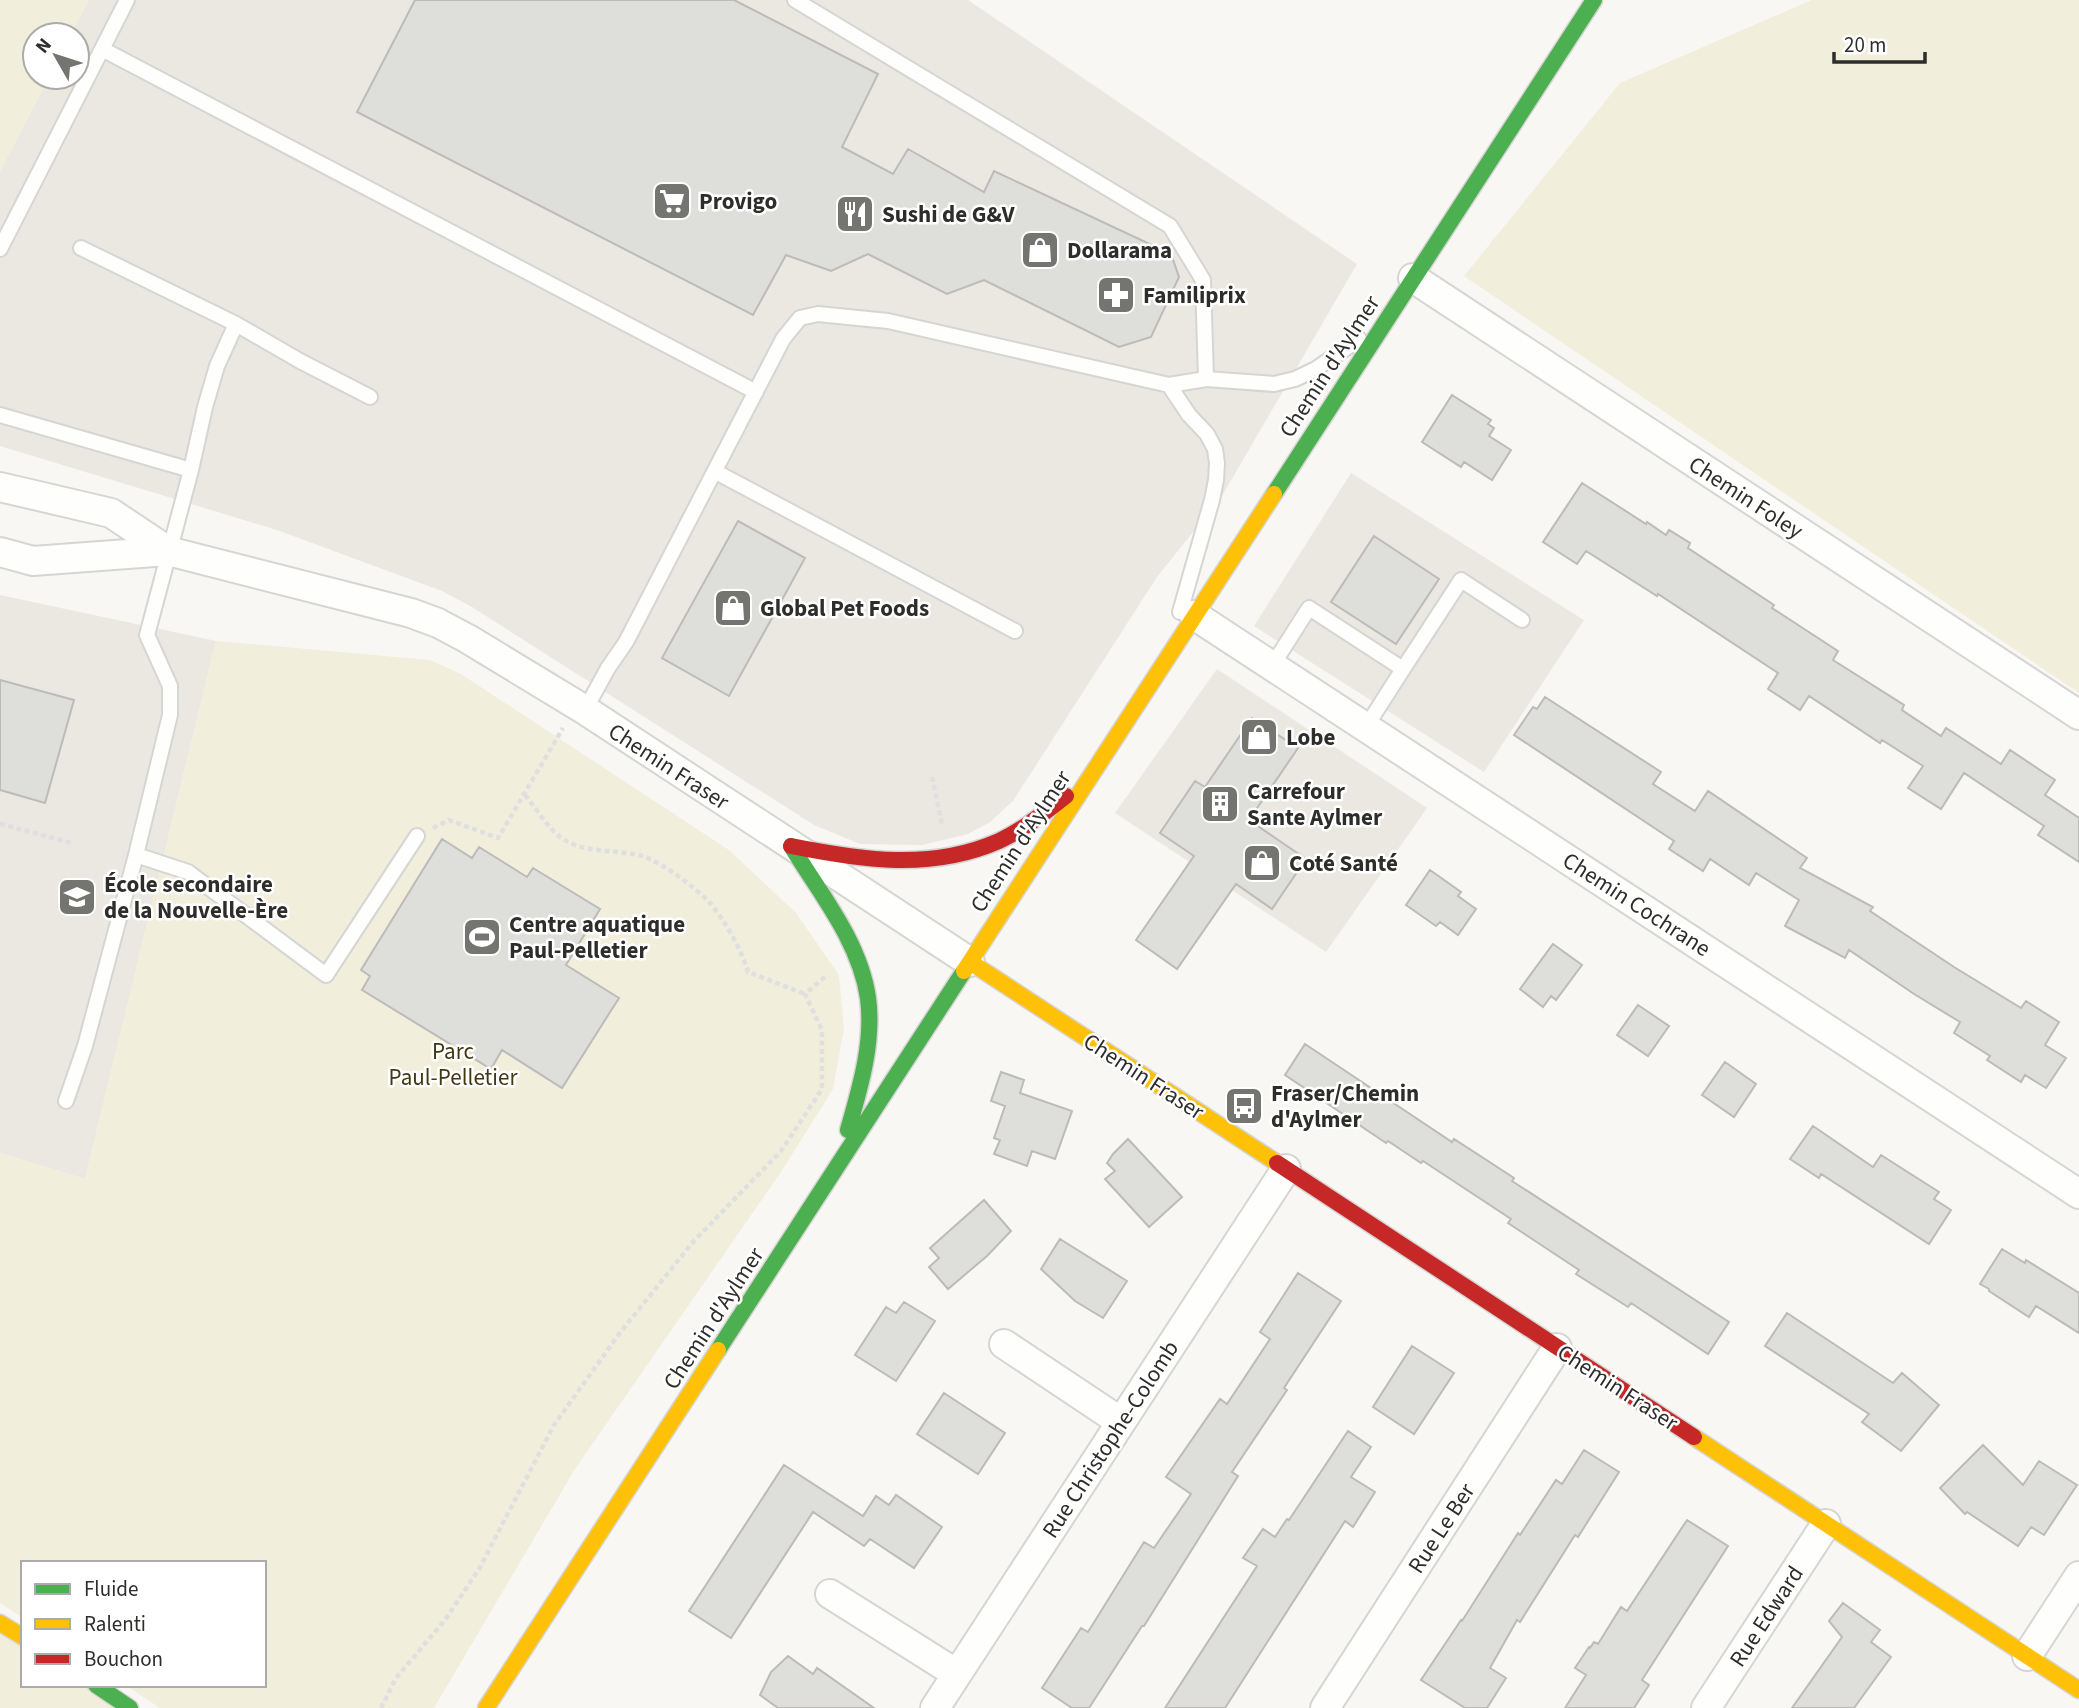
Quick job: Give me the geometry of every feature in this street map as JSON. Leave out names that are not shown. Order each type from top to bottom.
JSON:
[{"type":"main road","name":"Chemin d'Aylmer","points":[[486,1708],[1594,0]]},
{"type":"main road","points":[[791,846],[843,858],[880,862],[950,859],[979,851],[1011,836],[1041,817],[1091,774]]},
{"type":"main road","points":[[791,846],[840,926],[865,985],[869,1014],[867,1047],[859,1091],[836,1169]]},
{"type":"main road","name":"Chemin Fraser","points":[[970,962],[2079,1690]]},
{"type":"main road","points":[[0,1623],[21,1636]]},
{"type":"main road","points":[[99,1687],[130,1708]]},
{"type":"street","name":"Chemin Foley","points":[[1413,278],[2079,715]]},
{"type":"street","name":"Chemin Fraser","points":[[0,487],[111,513],[168,551]]},
{"type":"street","name":"Chemin Fraser","points":[[0,552],[33,561],[168,551],[398,610],[438,623],[580,707],[970,962]]},
{"type":"street","name":"Chemin Cochrane","points":[[1194,615],[2079,1194]]},
{"type":"street","name":"Rue Christophe-Colomb","points":[[935,1708],[1286,1169]]},
{"type":"street","points":[[1004,1344],[1121,1422]]},
{"type":"street","name":"Rue Le Ber","points":[[1325,1708],[1557,1348]]},
{"type":"street","name":"Rue Edward","points":[[1706,1708],[1826,1524]]},
{"type":"street","points":[[2027,1656],[2079,1576]]},
{"type":"street","points":[[830,1594],[957,1674]]},
{"type":"lane","points":[[0,249],[127,0]]},
{"type":"lane","points":[[795,0],[1170,226],[1203,280],[1206,379]]},
{"type":"lane","points":[[102,49],[756,392]]},
{"type":"lane","points":[[81,248],[236,324],[370,397]]},
{"type":"lane","points":[[580,707],[626,642],[783,339],[800,318],[818,314],[888,321],[1169,385],[1206,379],[1275,384],[1295,379],[1345,350],[1389,316]]},
{"type":"lane","points":[[66,1101],[85,1046],[170,715],[170,686],[147,635],[205,407],[217,366],[236,324]]},
{"type":"lane","points":[[1167,657],[1212,500],[1217,463],[1215,449],[1207,434],[1189,415],[1169,385]]},
{"type":"lane","points":[[0,415],[191,470]]},
{"type":"lane","points":[[716,471],[1015,631]]},
{"type":"lane","points":[[1366,727],[1461,580],[1522,620]]},
{"type":"lane","points":[[1272,666],[1309,608],[1403,669]]},
{"type":"lane","points":[[136,855],[188,872],[326,975],[417,836]]},
{"type":"path","points":[[417,836],[449,820],[498,838],[580,707]]},
{"type":"path","points":[[932,777],[944,834]]},
{"type":"path","points":[[381,1708],[396,1678],[445,1620],[479,1569],[554,1425],[605,1354],[693,1242],[781,1151],[822,1089],[822,1030],[805,994],[748,972],[741,950],[708,901],[664,866],[644,857],[588,848],[565,840],[552,830],[525,795]]},
{"type":"path","points":[[0,824],[72,844]]},
{"type":"path","points":[[805,994],[831,971]]},
{"type":"shaded area","points":[[89,0],[968,0],[1357,264],[1222,496],[1157,577],[1013,801],[990,822],[968,834],[922,845],[860,844],[814,825],[472,607],[442,591],[277,530],[0,446],[0,171],[42,91],[91,91],[91,21],[78,21]]},
{"type":"shaded area","points":[[1351,473],[1584,620],[1484,772],[1254,626]]},
{"type":"shaded area","name":"École secondaire de la Nouvelle-Ère","points":[[0,595],[216,641],[85,1179],[0,1153]]},
{"type":"shaded area","points":[[1217,669],[1427,808],[1326,952],[1115,813]]},
{"type":"green space","points":[[0,0],[89,0],[78,21],[21,21],[21,91],[42,91],[0,171]]},
{"type":"green space","points":[[1812,0],[2079,0],[2079,693],[1464,276],[1620,83]]},
{"type":"green space","name":"Parc Paul-Pelletier","points":[[216,641],[430,660],[461,674],[729,850],[796,913],[839,975],[844,1029],[833,1089],[781,1172],[575,1469],[434,1708],[160,1708],[128,1687],[266,1687],[266,1561],[21,1561],[21,1617],[0,1603],[0,1153],[85,1179]]},
{"type":"green space","points":[[0,1623],[21,1636],[21,1687],[99,1687],[130,1708],[0,1708]]},
{"type":"building","name":"Provigo","points":[[415,0],[734,0],[878,74],[842,147],[893,174],[908,149],[984,192],[994,171],[1171,254],[1179,277],[1151,337],[1119,347],[984,280],[947,294],[868,254],[831,271],[786,255],[753,315],[357,112]]},
{"type":"building","points":[[1452,395],[1491,420],[1488,424],[1494,428],[1489,436],[1511,450],[1492,480],[1464,462],[1461,467],[1422,442]]},
{"type":"building","points":[[1582,483],[1646,524],[1647,522],[1666,535],[1669,530],[1690,543],[1688,548],[1838,651],[1833,660],[1904,705],[1902,710],[1941,736],[1946,728],[2001,764],[2010,750],[2055,780],[2045,795],[2079,818],[2079,862],[2038,835],[2044,826],[1964,773],[1941,809],[1908,788],[1923,766],[1882,740],[1880,743],[1809,696],[1800,710],[1768,689],[1778,673],[1658,594],[1657,596],[1586,551],[1577,564],[1543,542]]},
{"type":"building","name":"Global Pet Foods","points":[[738,521],[805,558],[729,696],[662,658]]},
{"type":"building","points":[[1374,536],[1439,579],[1396,644],[1331,602]]},
{"type":"building","points":[[0,680],[74,700],[45,803],[0,790]]},
{"type":"building","points":[[1545,697],[1661,772],[1653,784],[1695,811],[1708,791],[1807,858],[1800,868],[1873,907],[1870,911],[2021,1008],[2026,1001],[2059,1022],[2045,1045],[2066,1058],[2046,1088],[2025,1075],[2021,1082],[1987,1060],[1990,1056],[1954,1033],[1960,1022],[1849,950],[1845,958],[1785,926],[1799,900],[1756,873],[1749,885],[1710,859],[1703,871],[1669,849],[1674,841],[1514,735],[1533,707],[1537,709]]},
{"type":"building","name":"Carrefour Sante Aylmer","points":[[1252,718],[1298,748],[1249,820],[1306,859],[1272,909],[1236,884],[1177,969],[1136,940],[1194,856],[1160,833],[1195,781],[1205,787]]},
{"type":"building","name":"Centre aquatique Paul-Pelletier","points":[[442,839],[472,858],[479,847],[527,877],[533,868],[600,909],[566,965],[619,998],[562,1088],[502,1050],[491,1069],[362,990],[370,976],[361,970]]},
{"type":"building","points":[[1430,870],[1461,892],[1458,896],[1476,909],[1458,935],[1440,922],[1436,926],[1406,905]]},
{"type":"building","points":[[1553,944],[1582,965],[1556,1000],[1551,996],[1543,1007],[1520,989]]},
{"type":"building","points":[[1638,1005],[1669,1026],[1648,1056],[1617,1035]]},
{"type":"building","points":[[1305,1044],[1452,1142],[1454,1139],[1514,1178],[1512,1181],[1729,1322],[1708,1354],[1631,1303],[1628,1307],[1576,1274],[1579,1270],[1508,1223],[1511,1219],[1423,1161],[1421,1163],[1388,1141],[1386,1143],[1285,1075]]},
{"type":"building","points":[[1725,1062],[1756,1084],[1734,1117],[1702,1095]]},
{"type":"building","points":[[1001,1072],[1024,1080],[1020,1093],[1072,1111],[1055,1159],[1032,1151],[1027,1166],[994,1154],[1000,1140],[994,1138],[1005,1106],[991,1101]]},
{"type":"building","points":[[1813,1126],[1873,1167],[1881,1155],[1939,1192],[1934,1199],[1951,1210],[1929,1244],[1821,1174],[1819,1178],[1790,1159]]},
{"type":"building","points":[[1128,1139],[1182,1197],[1149,1227],[1105,1179],[1115,1171],[1107,1163]]},
{"type":"building","points":[[984,1200],[1011,1231],[987,1256],[948,1289],[929,1267],[939,1258],[930,1248]]},
{"type":"building","points":[[1060,1239],[1127,1281],[1103,1318],[1075,1301],[1041,1269]]},
{"type":"building","points":[[2002,1249],[2025,1263],[2026,1260],[2079,1293],[2079,1333],[2036,1306],[2029,1317],[1980,1284]]},
{"type":"building","points":[[1298,1273],[1341,1301],[1284,1388],[1287,1390],[1232,1472],[1238,1476],[1144,1626],[1089,1708],[1072,1708],[1042,1688],[1081,1628],[1088,1632],[1144,1542],[1154,1548],[1191,1494],[1166,1477],[1220,1399],[1227,1404],[1270,1339],[1260,1332]]},
{"type":"building","points":[[904,1302],[935,1321],[896,1381],[855,1355],[886,1307],[896,1313]]},
{"type":"building","points":[[1787,1313],[1893,1383],[1902,1373],[1939,1405],[1901,1451],[1862,1422],[1869,1414],[1765,1346]]},
{"type":"building","points":[[1412,1346],[1454,1373],[1414,1434],[1373,1407]]},
{"type":"building","points":[[944,1393],[1005,1433],[978,1474],[917,1434]]},
{"type":"building","points":[[1348,1431],[1371,1447],[1351,1477],[1375,1492],[1353,1527],[1345,1521],[1225,1708],[1165,1708],[1257,1566],[1243,1558],[1263,1529],[1275,1537]]},
{"type":"building","points":[[1983,1445],[2023,1485],[2039,1461],[2077,1485],[2044,1535],[2031,1527],[2018,1546],[1967,1512],[1965,1514],[1940,1488]]},
{"type":"building","points":[[1584,1450],[1619,1472],[1520,1622],[1517,1620],[1490,1668],[1506,1678],[1487,1708],[1465,1708],[1421,1680],[1518,1533],[1520,1535],[1556,1480],[1562,1484]]},
{"type":"building","points":[[784,1465],[863,1516],[876,1496],[889,1505],[896,1495],[942,1527],[914,1568],[870,1539],[864,1546],[813,1512],[731,1638],[689,1611]]},
{"type":"building","points":[[1687,1520],[1728,1546],[1642,1680],[1649,1685],[1634,1708],[1565,1708],[1586,1675],[1575,1668],[1589,1647],[1594,1642],[1598,1644],[1621,1607],[1627,1611]]},
{"type":"building","points":[[1843,1603],[1880,1630],[1871,1642],[1891,1657],[1854,1708],[1792,1708],[1842,1637],[1829,1621]]},
{"type":"building","points":[[788,1656],[813,1674],[817,1668],[874,1708],[778,1708],[760,1695],[771,1672]]},
{"type":"traffic: fast","points":[[1274,494],[1594,0]]},
{"type":"traffic: fast","points":[[791,846],[848,938],[864,977],[869,1031],[861,1081],[848,1130]]},
{"type":"traffic: fast","points":[[718,1350],[964,971]]},
{"type":"traffic: fast","points":[[99,1687],[130,1708]]},
{"type":"traffic: slow","points":[[964,971],[1274,494]]},
{"type":"traffic: slow","points":[[970,962],[1277,1163]]},
{"type":"traffic: slow","points":[[486,1708],[718,1350]]},
{"type":"traffic: slow","points":[[1694,1437],[2079,1690]]},
{"type":"traffic: slow","points":[[0,1623],[21,1636]]},
{"type":"traffic: jam","points":[[791,846],[896,860],[948,856],[1008,837],[1066,796]]},
{"type":"traffic: jam","points":[[1277,1163],[1694,1437]]},
{"type":"place","name":"Provigo","points":[[672,201]]},
{"type":"place","name":"Sushi de G&V","points":[[855,214]]},
{"type":"place","name":"Dollarama","points":[[1040,250]]},
{"type":"place","name":"Familiprix","points":[[1116,295]]},
{"type":"place","name":"Global Pet Foods","points":[[733,608]]},
{"type":"place","name":"Lobe","points":[[1259,737]]},
{"type":"place","name":"Carrefour Sante Aylmer","points":[[1220,804]]},
{"type":"place","name":"Coté Santé","points":[[1262,863]]},
{"type":"place","name":"École secondaire de la Nouvelle-Ère","points":[[77,897]]},
{"type":"place","name":"Centre aquatique Paul-Pelletier","points":[[482,937]]},
{"type":"place","name":"Fraser/Chemin d'Aylmer","points":[[1244,1106]]}]
